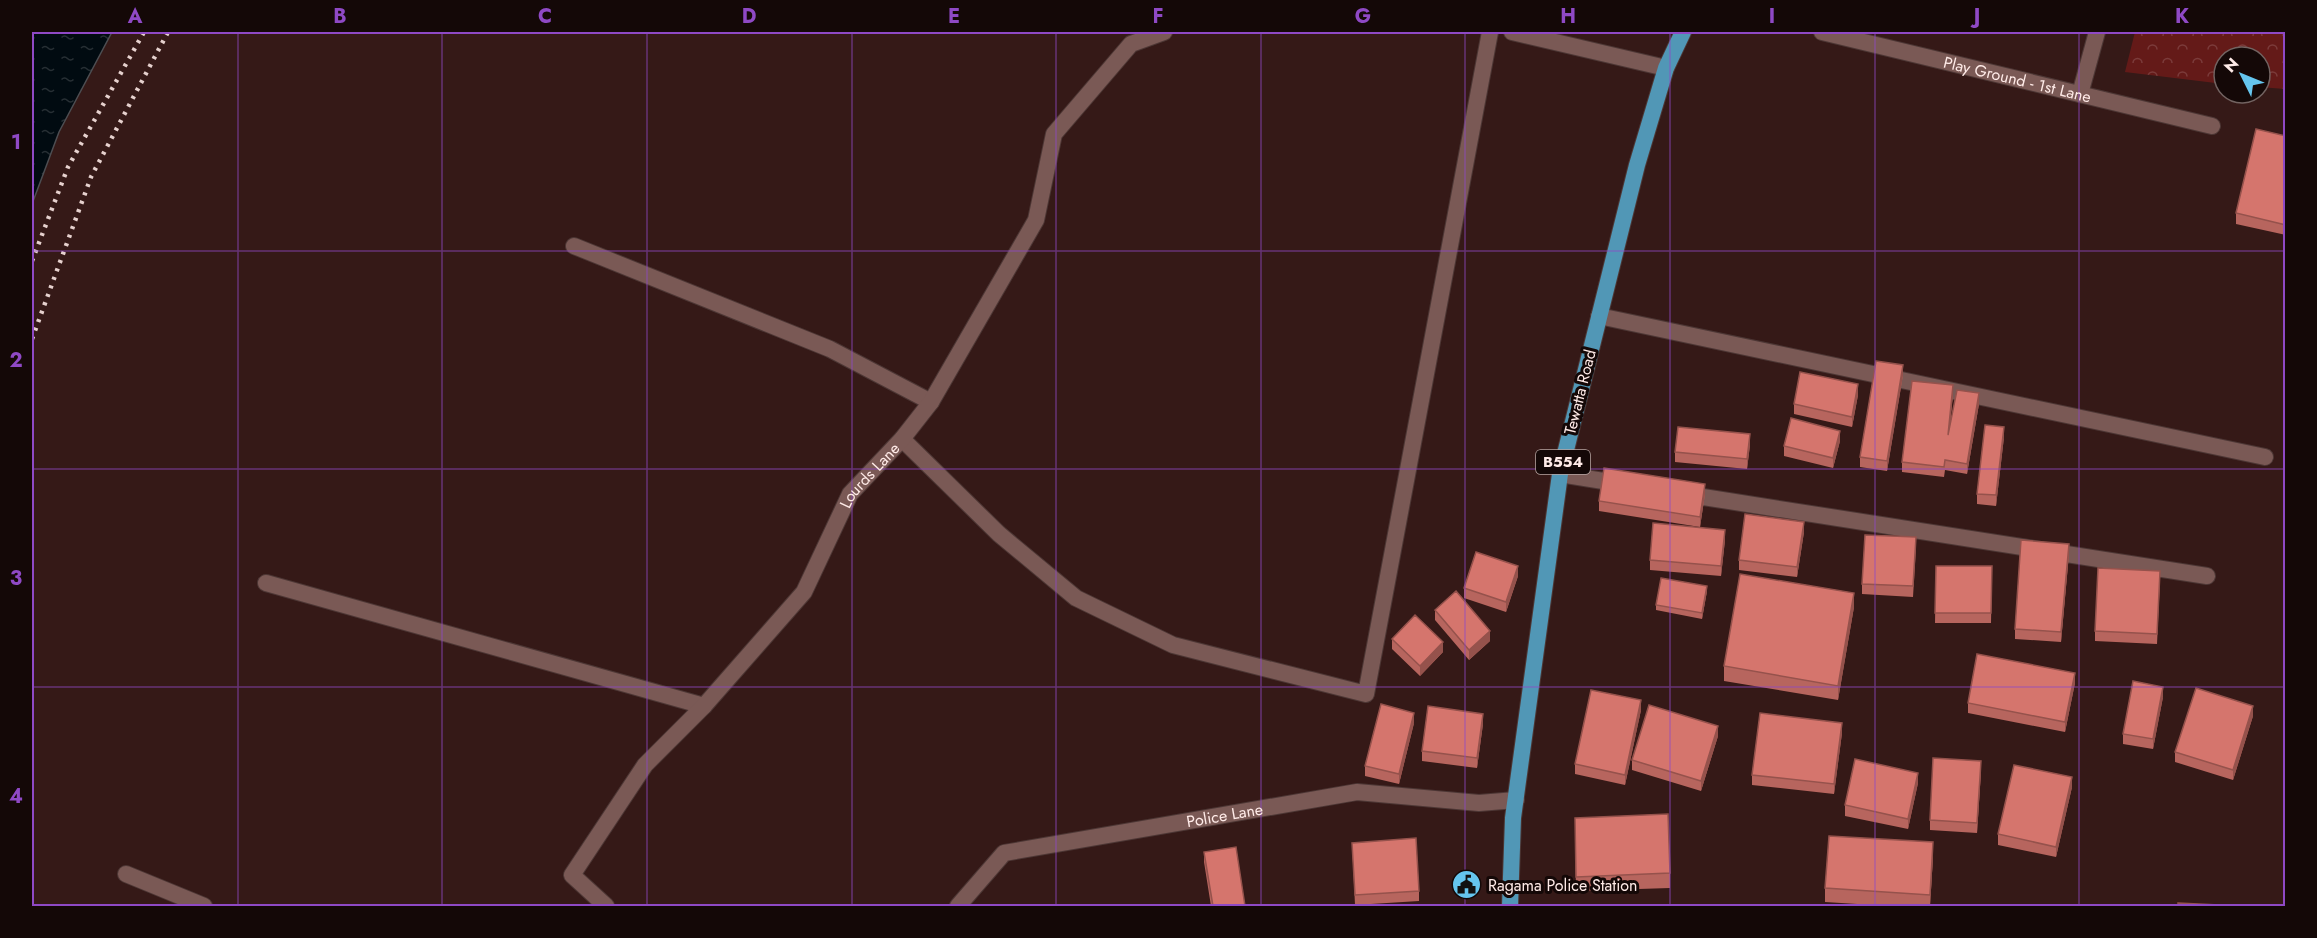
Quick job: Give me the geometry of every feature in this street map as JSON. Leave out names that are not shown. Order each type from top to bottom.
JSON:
[{"type":"main road","name":"Tewatta Road","points":[[1510,906],[1513,818],[1560,474],[1637,165],[1666,68],[1683,32]]},
{"type":"street","name":"Lourds Lane","points":[[606,906],[572,875],[645,765],[704,706],[804,592],[850,494],[902,439],[931,402],[1036,220],[1054,134],[1127,38],[1164,32]]},
{"type":"street","points":[[902,439],[999,534],[1076,598],[1173,645],[1366,694],[1490,32]]},
{"type":"street","points":[[1512,32],[1666,68]]},
{"type":"street","name":"Play Ground - 1st Lane","points":[[1822,32],[2212,126]]},
{"type":"street","points":[[2080,94],[2097,32]]},
{"type":"street","points":[[574,246],[830,349],[931,402]]},
{"type":"street","points":[[1599,316],[2265,457]]},
{"type":"street","points":[[1560,474],[1642,487]]},
{"type":"street","points":[[1666,491],[2207,576]]},
{"type":"street","points":[[266,583],[704,706]]},
{"type":"street","name":"Police Lane","points":[[958,906],[1004,853],[1357,792],[1479,803],[1516,800]]},
{"type":"street","points":[[126,874],[204,906]]},
{"type":"green space","points":[[2135,32],[2285,32],[2285,89],[2272,88],[2272,45],[2212,45],[2212,83],[2125,72]]},
{"type":"water","points":[[32,32],[112,32],[59,132],[32,204]]},
{"type":"building","points":[[2256,129],[2286,136],[2286,225],[2236,213]]},
{"type":"building","points":[[1876,361],[1903,365],[1887,461],[1860,457]]},
{"type":"building","points":[[1800,372],[1858,384],[1852,417],[1794,404]]},
{"type":"building","points":[[1912,381],[1953,385],[1948,435],[1957,390],[1979,393],[1967,464],[1945,460],[1944,467],[1902,462]]},
{"type":"building","points":[[1791,418],[1840,431],[1833,458],[1784,446]]},
{"type":"building","points":[[1985,425],[2004,427],[1996,495],[1977,494]]},
{"type":"building","points":[[1678,427],[1750,434],[1747,459],[1675,452]]},
{"type":"building","points":[[1604,468],[1705,484],[1700,517],[1599,501]]},
{"type":"building","points":[[1745,514],[1804,522],[1797,567],[1739,560]]},
{"type":"building","points":[[1653,523],[1725,530],[1721,566],[1650,560]]},
{"type":"building","points":[[1865,535],[1916,537],[1913,586],[1862,584]]},
{"type":"building","points":[[2021,540],[2069,544],[2061,632],[2015,629]]},
{"type":"building","points":[[1476,552],[1518,566],[1506,602],[1464,588]]},
{"type":"building","points":[[1936,566],[1992,566],[1991,613],[1935,613]]},
{"type":"building","points":[[2098,568],[2160,571],[2157,634],[2095,631]]},
{"type":"building","points":[[1740,574],[1854,593],[1838,686],[1724,666]]},
{"type":"building","points":[[1661,578],[1707,586],[1702,613],[1656,605]]},
{"type":"building","points":[[1456,591],[1490,631],[1469,650],[1435,610]]},
{"type":"building","points":[[1415,615],[1443,642],[1420,666],[1392,639]]},
{"type":"building","points":[[1977,654],[2075,673],[2065,722],[1968,703]]},
{"type":"building","points":[[2133,681],[2163,687],[2153,739],[2123,734]]},
{"type":"building","points":[[2196,688],[2253,706],[2233,770],[2175,752]]},
{"type":"building","points":[[1591,690],[1641,700],[1625,775],[1575,764]]},
{"type":"building","points":[[1381,704],[1414,713],[1399,774],[1365,766]]},
{"type":"building","points":[[1649,705],[1718,726],[1701,781],[1632,760]]},
{"type":"building","points":[[1428,706],[1483,714],[1477,758],[1422,751]]},
{"type":"building","points":[[1760,713],[1842,723],[1834,784],[1752,775]]},
{"type":"building","points":[[1933,758],[1981,761],[1977,823],[1930,820]]},
{"type":"building","points":[[1855,759],[1918,773],[1908,819],[1845,805]]},
{"type":"building","points":[[2014,765],[2072,777],[2056,847],[1998,834]]},
{"type":"building","points":[[1668,814],[1670,873],[1576,877],[1575,818]]},
{"type":"building","points":[[1829,836],[1933,842],[1930,895],[1825,888]]},
{"type":"building","points":[[1416,838],[1419,891],[1355,895],[1352,843]]},
{"type":"building","points":[[1236,847],[1245,906],[1213,906],[1204,852]]},
{"type":"building","points":[[2178,903],[2240,906],[2178,906]]},
{"type":"railway","points":[[32,261],[68,167],[144,32]]},
{"type":"railway","points":[[32,339],[91,177],[168,32]]},
{"type":"place","name":"Ragama Police Station","points":[[1467,885]]}]
